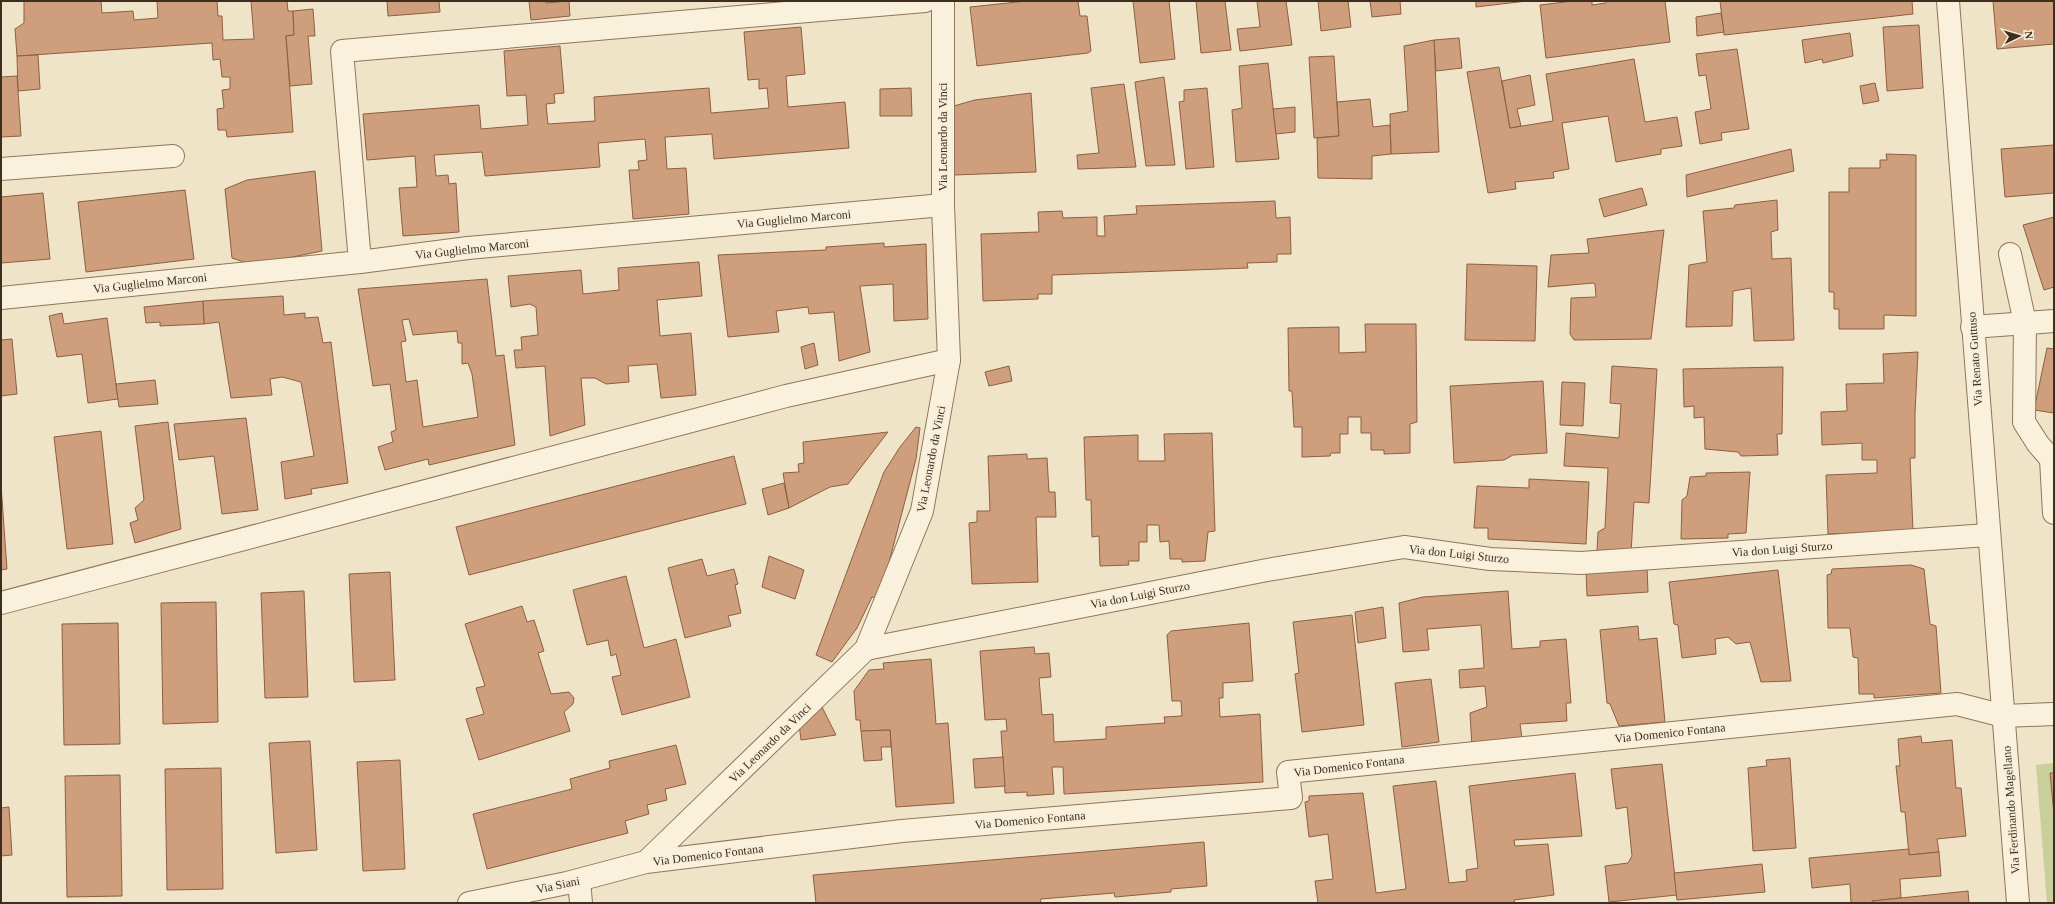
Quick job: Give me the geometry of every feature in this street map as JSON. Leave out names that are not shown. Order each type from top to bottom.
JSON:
[{"type":"street","points":[[360,262],[342,51],[925,1]]},
{"type":"street","name":"Via Leonardo da Vinci","points":[[646,862],[866,649],[922,511],[949,360],[943,205],[944,1]]},
{"type":"street","name":"Via Renato Guttuso","points":[[1948,1],[1988,535],[2004,716]]},
{"type":"street","points":[[1,169],[173,156]]},
{"type":"street","name":"Via Guglielmo Marconi","points":[[1,298],[360,262],[468,248],[943,205]]},
{"type":"street","points":[[2010,254],[2025,323],[2024,422],[2038,444],[2051,459],[2054,513]]},
{"type":"street","points":[[1972,327],[2054,321]]},
{"type":"street","points":[[1,603],[786,396],[949,360]]},
{"type":"street","name":"Via don Luigi Sturzo","points":[[866,649],[1267,570],[1404,547],[1490,559],[1581,562],[1988,535]]},
{"type":"street","name":"Via Domenico Fontana","points":[[646,862],[902,831],[1290,798],[1288,772],[1957,704],[2004,716]]},
{"type":"street","points":[[2004,716],[2054,714]]},
{"type":"street","name":"Via Ferdinando Magellano","points":[[2004,716],[2018,903]]},
{"type":"street","name":"Via Siani","points":[[469,903],[579,880],[646,862]]},
{"type":"street","points":[[579,880],[581,903]]},
{"type":"green space","points":[[2054,763],[2054,903],[2047,903],[2036,765]]},
{"type":"building","points":[[24,1],[101,1],[102,13],[133,11],[134,20],[158,18],[157,1],[217,1],[218,16],[222,16],[223,40],[254,39],[251,1],[287,1],[288,11],[293,11],[294,35],[286,36],[293,132],[227,137],[226,130],[218,130],[217,109],[224,108],[222,90],[230,89],[230,77],[222,77],[220,59],[213,60],[212,43],[17,56],[15,29],[24,23]]},
{"type":"building","points":[[387,1],[439,1],[440,12],[388,16]]},
{"type":"building","points":[[529,1],[546,1],[546,3],[569,1],[570,16],[531,20]]},
{"type":"building","points":[[1027,1],[1078,1],[1080,16],[1087,16],[1091,51],[1088,53],[977,66],[970,7]]},
{"type":"building","points":[[1133,1],[1169,1],[1175,59],[1140,63]]},
{"type":"building","points":[[1196,1],[1225,1],[1231,50],[1201,53]]},
{"type":"building","points":[[1257,1],[1286,1],[1292,45],[1240,51],[1237,29],[1260,27]]},
{"type":"building","points":[[1318,1],[1348,1],[1351,27],[1321,31]]},
{"type":"building","points":[[1370,1],[1400,1],[1401,14],[1372,17]]},
{"type":"building","points":[[1476,1],[1527,1],[1476,7]]},
{"type":"building","points":[[1573,1],[1592,1],[1592,5],[1606,3],[1606,1],[1665,1],[1670,42],[1546,58],[1540,5]]},
{"type":"building","points":[[1720,1],[1912,1],[1913,14],[1724,35]]},
{"type":"building","points":[[1993,1],[2054,1],[2054,44],[1997,49]]},
{"type":"building","points":[[313,9],[315,36],[308,36],[312,84],[290,86],[286,36],[294,35],[293,11]]},
{"type":"building","points":[[1721,13],[1724,32],[1697,36],[1696,17]]},
{"type":"building","points":[[1919,25],[1923,88],[1887,91],[1883,27]]},
{"type":"building","points":[[801,27],[805,74],[786,76],[788,107],[845,102],[849,148],[714,159],[712,134],[665,137],[667,169],[686,168],[689,214],[633,219],[629,170],[639,170],[638,161],[647,160],[645,139],[598,143],[600,167],[485,176],[482,152],[434,155],[436,176],[448,175],[449,184],[456,183],[459,232],[403,236],[399,188],[417,187],[415,156],[367,160],[363,114],[479,105],[481,129],[528,125],[526,95],[507,96],[504,51],[560,46],[564,93],[554,94],[555,103],[546,104],[548,124],[595,121],[594,97],[709,88],[711,113],[769,108],[767,88],[759,89],[759,79],[748,80],[744,32]]},
{"type":"building","points":[[1850,33],[1853,56],[1823,63],[1822,59],[1805,63],[1802,40]]},
{"type":"building","points":[[1459,38],[1462,68],[1436,71],[1434,40]]},
{"type":"building","points":[[1434,40],[1439,152],[1391,154],[1390,114],[1408,111],[1404,46]]},
{"type":"building","points":[[1737,49],[1749,129],[1721,133],[1722,140],[1700,144],[1695,112],[1711,109],[1706,75],[1699,76],[1696,54]]},
{"type":"building","points":[[38,55],[40,89],[18,91],[17,56]]},
{"type":"building","points":[[1334,56],[1339,136],[1314,138],[1309,57]]},
{"type":"building","points":[[1634,59],[1645,122],[1677,117],[1682,146],[1661,149],[1661,154],[1616,162],[1608,116],[1562,123],[1569,169],[1553,172],[1554,178],[1515,182],[1516,189],[1488,193],[1467,72],[1499,67],[1510,128],[1553,121],[1546,74]]},
{"type":"building","points":[[1268,63],[1279,159],[1236,162],[1232,110],[1242,108],[1239,66]]},
{"type":"building","points":[[1530,75],[1535,105],[1517,109],[1521,126],[1510,128],[1502,81]]},
{"type":"building","points":[[17,76],[21,136],[1,137],[1,77]]},
{"type":"building","points":[[1164,77],[1175,165],[1146,166],[1135,82]]},
{"type":"building","points":[[1875,83],[1879,101],[1863,104],[1860,86]]},
{"type":"building","points":[[1124,84],[1136,167],[1078,169],[1077,155],[1099,153],[1091,88]]},
{"type":"building","points":[[911,88],[912,116],[880,116],[880,89]]},
{"type":"building","points":[[1207,88],[1214,167],[1186,169],[1179,102],[1184,101],[1184,90]]},
{"type":"building","points":[[1031,93],[1036,172],[954,175],[950,107],[975,100]]},
{"type":"building","points":[[1370,99],[1373,127],[1390,125],[1391,154],[1372,156],[1372,179],[1318,178],[1317,138],[1339,136],[1337,102]]},
{"type":"building","points":[[1295,107],[1295,132],[1276,134],[1273,109]]},
{"type":"building","points":[[2054,145],[2054,193],[2005,197],[2001,149]]},
{"type":"building","points":[[1791,149],[1794,171],[1687,197],[1686,175]]},
{"type":"building","points":[[1886,154],[1916,155],[1916,316],[1884,315],[1884,329],[1839,329],[1839,309],[1834,309],[1834,292],[1829,292],[1829,192],[1849,192],[1849,168],[1880,168],[1880,160],[1887,160]]},
{"type":"building","points":[[315,171],[322,251],[253,265],[232,258],[225,189],[247,180]]},
{"type":"building","points":[[1642,188],[1647,205],[1604,217],[1599,199]]},
{"type":"building","points":[[185,190],[194,259],[86,272],[78,202]]},
{"type":"building","points":[[43,193],[50,259],[1,263],[1,197]]},
{"type":"building","points":[[1777,200],[1778,230],[1771,232],[1772,259],[1791,258],[1794,340],[1754,341],[1751,288],[1733,291],[1732,326],[1686,327],[1689,265],[1707,262],[1703,211],[1734,208],[1735,205]]},
{"type":"building","points":[[1275,201],[1276,218],[1290,217],[1291,254],[1277,254],[1277,262],[1247,263],[1248,268],[1052,275],[1052,294],[1038,294],[1038,299],[983,301],[981,234],[1039,232],[1038,212],[1062,211],[1063,218],[1097,217],[1097,236],[1105,236],[1104,216],[1137,214],[1136,206]]},
{"type":"building","points":[[2054,217],[2054,287],[2044,290],[2023,225]]},
{"type":"building","points":[[1664,230],[1651,339],[1574,340],[1570,334],[1571,298],[1596,297],[1595,284],[1548,287],[1551,255],[1589,253],[1587,239]]},
{"type":"building","points":[[884,243],[884,247],[926,244],[928,319],[894,321],[893,284],[860,286],[870,352],[839,361],[834,312],[809,314],[808,307],[776,311],[779,332],[728,337],[718,255],[826,250],[826,247]]},
{"type":"building","points":[[699,262],[702,296],[657,300],[660,336],[691,333],[696,395],[661,398],[657,364],[628,366],[629,382],[606,384],[595,378],[581,378],[585,425],[550,436],[545,366],[516,368],[514,350],[522,350],[521,337],[538,335],[536,307],[530,304],[511,307],[508,276],[581,270],[583,294],[619,290],[618,268]]},
{"type":"building","points":[[1467,264],[1537,266],[1535,341],[1465,340]]},
{"type":"building","points":[[487,279],[496,356],[504,355],[515,445],[429,465],[428,459],[385,470],[378,447],[393,442],[391,432],[396,430],[390,384],[373,386],[358,289]],"holes":[[[409,319],[413,335],[457,331],[458,343],[462,343],[462,364],[468,363],[472,374],[478,417],[423,427],[417,380],[406,382],[401,342],[406,341],[402,320]]]},
{"type":"building","points":[[283,296],[284,315],[305,313],[305,318],[318,317],[323,343],[331,342],[348,483],[311,489],[312,494],[285,499],[281,462],[314,456],[301,382],[282,377],[270,379],[272,395],[231,398],[219,322],[204,324],[203,301]]},
{"type":"building","points":[[203,301],[204,324],[160,326],[160,322],[146,323],[144,307]]},
{"type":"building","points":[[62,313],[64,324],[107,318],[118,399],[88,403],[82,354],[57,357],[49,316]]},
{"type":"building","points":[[1365,324],[1416,324],[1417,422],[1410,424],[1410,453],[1384,454],[1384,450],[1371,450],[1371,433],[1361,433],[1361,417],[1348,417],[1348,434],[1340,434],[1340,453],[1331,453],[1330,456],[1302,457],[1302,427],[1294,427],[1292,391],[1289,391],[1288,328],[1339,327],[1339,353],[1366,352]]},
{"type":"building","points":[[12,339],[17,394],[1,396],[1,340]]},
{"type":"building","points":[[814,343],[818,365],[805,369],[801,347]]},
{"type":"building","points":[[2047,348],[2054,349],[2054,413],[2034,410]]},
{"type":"building","points":[[1918,352],[1915,413],[1915,458],[1910,458],[1913,531],[1828,534],[1826,475],[1877,473],[1877,460],[1862,460],[1862,443],[1822,445],[1821,412],[1847,411],[1846,384],[1884,383],[1883,354]]},
{"type":"building","points":[[1009,366],[1012,381],[989,386],[985,372]]},
{"type":"building","points":[[1612,366],[1657,369],[1649,503],[1634,502],[1631,553],[1597,551],[1598,532],[1605,528],[1608,468],[1564,466],[1566,433],[1619,438],[1621,404],[1610,403]]},
{"type":"building","points":[[1783,367],[1782,434],[1777,434],[1778,455],[1741,456],[1738,452],[1705,449],[1704,417],[1694,418],[1694,406],[1684,407],[1683,369]]},
{"type":"building","points":[[155,380],[158,404],[119,407],[116,384]]},
{"type":"building","points":[[1543,381],[1547,453],[1513,455],[1504,460],[1454,463],[1450,386]]},
{"type":"building","points":[[1562,382],[1585,383],[1583,426],[1560,425]]},
{"type":"building","points":[[246,418],[258,510],[222,514],[214,456],[179,460],[174,424]]},
{"type":"building","points":[[168,422],[181,529],[135,543],[130,523],[138,520],[135,508],[144,500],[135,426]]},
{"type":"building","points":[[916,427],[920,428],[916,459],[887,570],[876,598],[872,597],[857,628],[832,662],[816,655],[884,472],[900,447]]},
{"type":"building","points":[[101,431],[113,544],[67,549],[54,437]]},
{"type":"building","points":[[888,432],[848,484],[830,487],[789,508],[783,473],[799,472],[798,464],[804,463],[803,442]]},
{"type":"building","points":[[1212,433],[1215,531],[1208,532],[1205,561],[1182,562],[1182,559],[1170,559],[1169,541],[1160,542],[1159,525],[1147,525],[1147,542],[1139,542],[1139,561],[1128,561],[1129,565],[1100,566],[1099,536],[1092,537],[1091,500],[1086,500],[1084,437],[1138,435],[1138,461],[1165,461],[1164,434]]},
{"type":"building","points":[[1027,454],[1027,459],[1047,458],[1049,492],[1055,492],[1056,517],[1036,517],[1038,582],[972,584],[969,523],[977,522],[977,511],[990,511],[988,456]]},
{"type":"building","points":[[734,456],[746,504],[469,575],[456,527]]},
{"type":"building","points":[[1750,472],[1746,533],[1728,534],[1728,538],[1681,539],[1682,500],[1687,496],[1690,477],[1706,476],[1706,473]]},
{"type":"building","points":[[1529,479],[1589,482],[1586,544],[1488,539],[1488,528],[1474,528],[1477,486],[1529,488]]},
{"type":"building","points":[[784,483],[789,508],[768,515],[762,489]]},
{"type":"building","points":[[1,485],[7,569],[1,570]]},
{"type":"building","points":[[769,556],[804,570],[795,599],[762,587]]},
{"type":"building","points":[[702,559],[707,576],[734,569],[738,584],[735,585],[741,613],[728,616],[731,626],[685,638],[668,568]]},
{"type":"building","points":[[1911,565],[1924,569],[1930,624],[1936,626],[1941,693],[1874,698],[1874,694],[1859,694],[1858,658],[1853,657],[1850,628],[1828,628],[1827,575],[1831,574],[1832,569]]},
{"type":"building","points":[[1647,567],[1648,592],[1587,596],[1586,572]]},
{"type":"building","points":[[1778,570],[1791,681],[1761,682],[1750,642],[1736,644],[1728,637],[1715,639],[1716,654],[1682,658],[1678,625],[1674,624],[1669,582]]},
{"type":"building","points":[[390,572],[395,680],[354,682],[349,574]]},
{"type":"building","points":[[626,576],[644,648],[676,639],[690,697],[622,715],[612,677],[621,675],[616,654],[611,656],[608,640],[587,645],[573,590]]},
{"type":"building","points":[[304,591],[308,697],[265,698],[261,593]]},
{"type":"building","points":[[1508,591],[1512,649],[1540,647],[1540,641],[1566,639],[1571,703],[1566,703],[1567,721],[1520,724],[1522,738],[1472,747],[1470,713],[1487,707],[1485,686],[1460,688],[1459,670],[1484,668],[1481,625],[1427,629],[1429,650],[1403,652],[1399,603],[1423,597]]},
{"type":"building","points":[[216,602],[218,722],[163,724],[161,603]]},
{"type":"building","points":[[522,606],[527,622],[534,620],[544,651],[538,653],[551,694],[569,692],[574,698],[573,704],[564,712],[570,731],[479,760],[466,719],[484,714],[476,688],[485,686],[465,624]]},
{"type":"building","points":[[1383,607],[1386,638],[1358,643],[1355,612]]},
{"type":"building","points":[[1352,615],[1364,725],[1302,732],[1295,674],[1299,673],[1293,622]]},
{"type":"building","points":[[118,623],[120,744],[64,745],[62,624]]},
{"type":"building","points":[[1249,623],[1253,681],[1223,683],[1223,698],[1219,698],[1220,717],[1260,714],[1263,782],[1064,794],[1063,767],[1052,767],[1054,794],[1027,796],[1027,792],[1005,793],[1001,731],[1007,731],[1006,719],[985,720],[980,651],[1034,647],[1035,654],[1049,653],[1051,677],[1039,678],[1042,715],[1053,714],[1054,742],[1106,739],[1106,727],[1165,723],[1164,717],[1182,716],[1181,701],[1172,701],[1167,635],[1171,631]]},
{"type":"building","points":[[1638,626],[1639,640],[1657,638],[1665,722],[1619,726],[1610,704],[1607,703],[1600,630]]},
{"type":"building","points":[[931,659],[936,724],[948,723],[954,803],[896,807],[890,730],[861,731],[860,720],[856,720],[854,691],[869,670],[884,669],[883,663]]},
{"type":"building","points":[[1431,679],[1439,742],[1402,747],[1395,683]]},
{"type":"building","points":[[821,705],[836,735],[801,740],[799,724]]},
{"type":"building","points":[[890,730],[891,747],[881,747],[882,760],[864,761],[861,731]]},
{"type":"building","points":[[1921,736],[1922,743],[1952,740],[1956,788],[1961,788],[1966,836],[1937,839],[1939,852],[1909,855],[1905,812],[1901,812],[1896,766],[1900,766],[1898,739]]},
{"type":"building","points":[[310,741],[317,850],[276,853],[269,743]]},
{"type":"building","points":[[676,745],[686,784],[665,789],[667,800],[647,805],[649,814],[625,821],[628,833],[487,869],[473,814],[572,789],[570,779],[610,768],[609,761]]},
{"type":"building","points":[[1003,757],[1005,786],[975,788],[973,759]]},
{"type":"building","points":[[1790,758],[1796,848],[1753,851],[1748,768],[1767,766],[1766,760]]},
{"type":"building","points":[[400,760],[405,869],[363,871],[357,762]]},
{"type":"building","points":[[1662,764],[1677,895],[1609,902],[1605,866],[1628,863],[1632,856],[1627,807],[1616,809],[1611,769]]},
{"type":"building","points":[[221,768],[223,889],[167,890],[165,769]]},
{"type":"building","points":[[1575,773],[1582,836],[1514,840],[1515,846],[1548,844],[1554,895],[1514,900],[1515,903],[1318,903],[1315,881],[1333,879],[1328,834],[1309,837],[1305,802],[1309,801],[1309,796],[1363,793],[1376,893],[1406,889],[1393,786],[1436,781],[1449,883],[1467,881],[1466,870],[1478,868],[1469,786]]},
{"type":"building","points":[[2050,773],[2054,773],[2054,814]]},
{"type":"building","points":[[120,775],[122,896],[67,897],[65,776]]},
{"type":"building","points":[[9,807],[12,855],[1,856],[1,808]]},
{"type":"building","points":[[1204,842],[1207,886],[1171,889],[1171,892],[1115,897],[1114,893],[1041,899],[1040,903],[816,903],[813,875]]},
{"type":"building","points":[[1909,849],[1909,855],[1939,852],[1941,876],[1900,879],[1901,898],[1872,901],[1873,903],[1851,903],[1850,884],[1812,888],[1809,858]]},
{"type":"building","points":[[1762,864],[1765,892],[1677,900],[1674,873]]},
{"type":"building","points":[[1968,891],[1969,903],[1873,903],[1872,901]]}]
